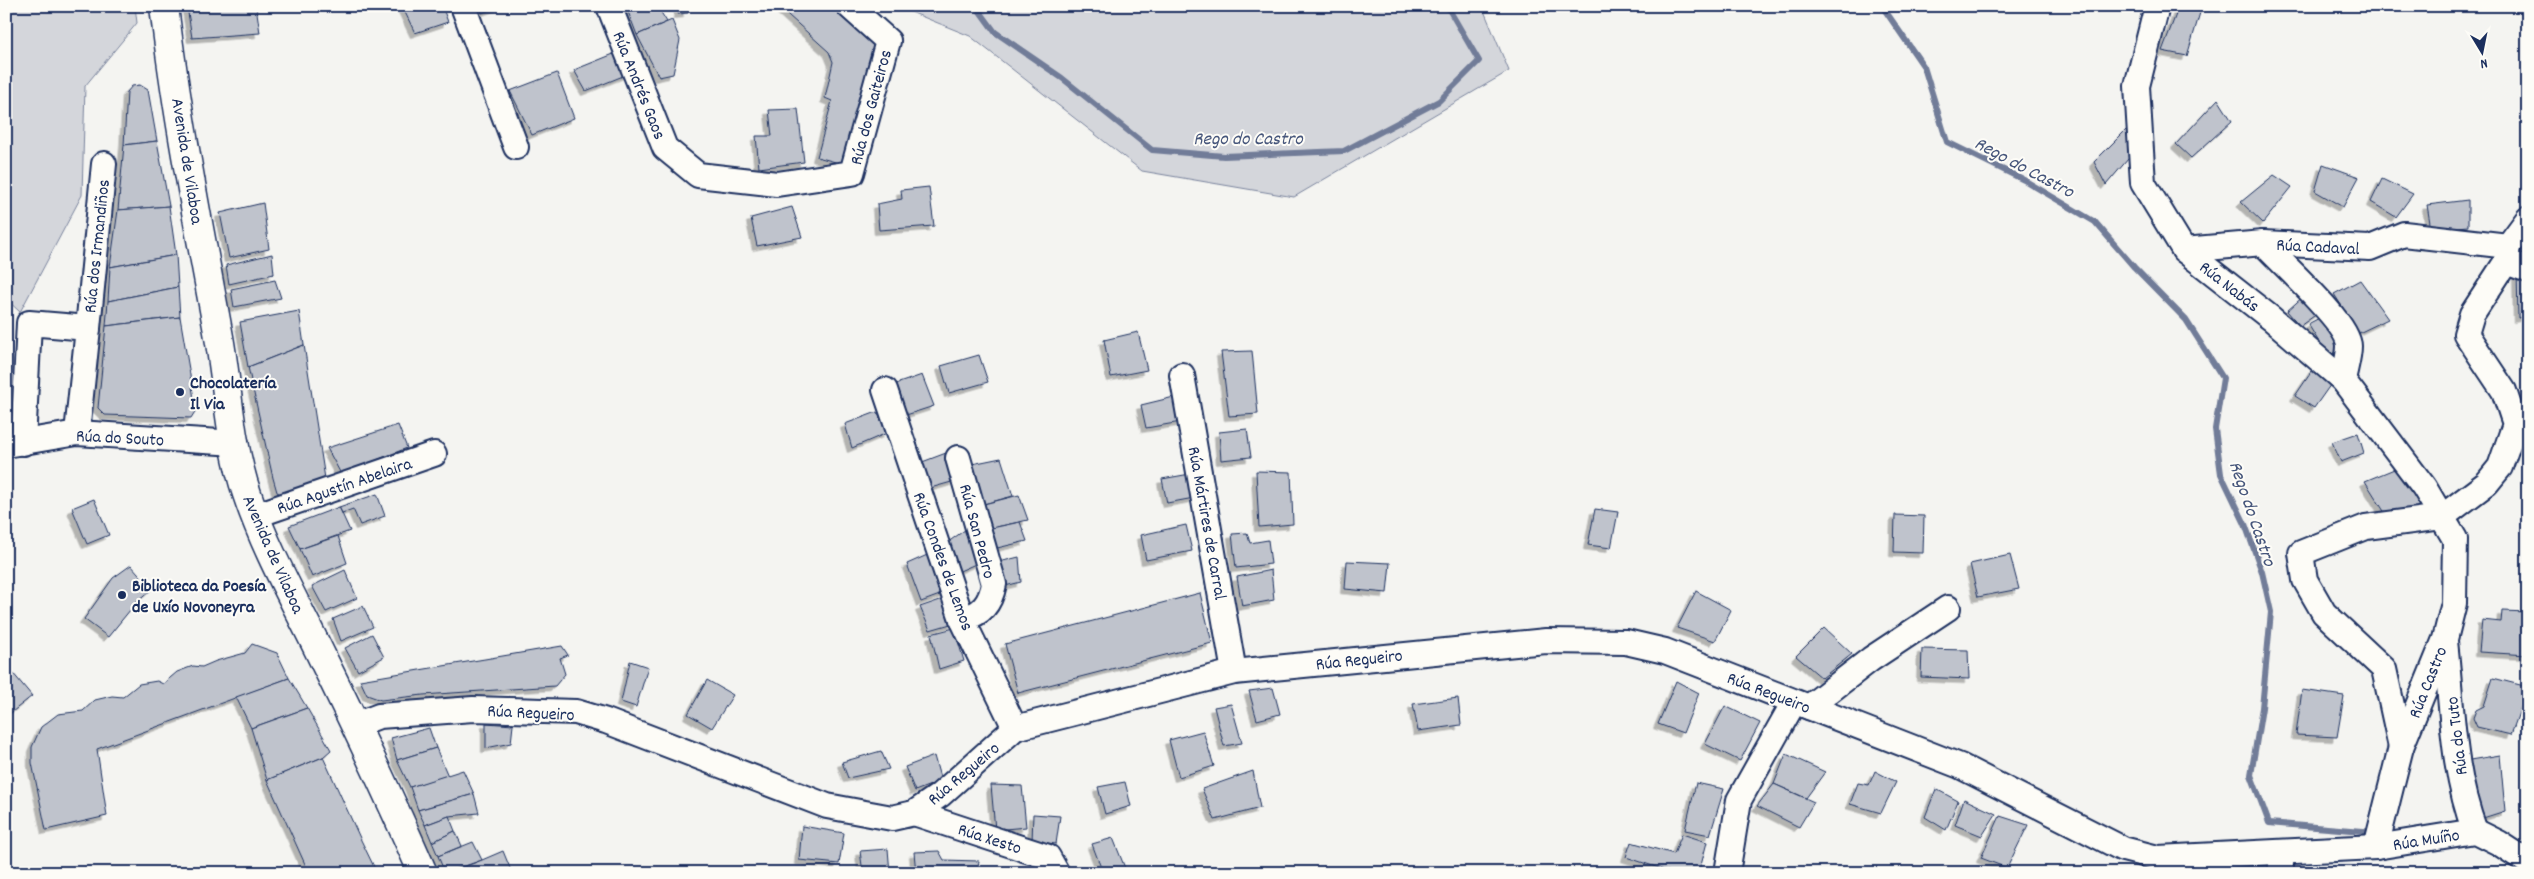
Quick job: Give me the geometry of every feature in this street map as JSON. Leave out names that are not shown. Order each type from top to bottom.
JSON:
[{"type":"highway","name":"Avenida de Vilaboa","points":[[164,6],[195,209],[239,466],[254,516],[356,725],[423,873]]},
{"type":"street","points":[[463,6],[516,147]]},
{"type":"street","name":"Rúa Andrés Gaos","points":[[609,6],[665,148],[698,175],[777,184],[852,173]]},
{"type":"street","name":"Rúa dos Gaiteiros","points":[[849,6],[888,41],[852,173]]},
{"type":"street","name":"Rúa Nabás","points":[[2157,6],[2137,86],[2143,183],[2184,250],[2272,319],[2343,380],[2424,487],[2442,517]]},
{"type":"street","name":"Rúa dos Irmandiños","points":[[77,433],[104,164]]},
{"type":"street","points":[[2401,747],[2384,669],[2324,613],[2305,580],[2300,553],[2366,527],[2442,517],[2488,483],[2500,467],[2515,424],[2504,391],[2466,334],[2472,314],[2514,259],[2528,219]]},
{"type":"street","name":"Rúa Cadaval","points":[[2184,250],[2263,243],[2370,248],[2404,234],[2514,259]]},
{"type":"street","points":[[2263,243],[2330,310],[2349,344],[2343,380]]},
{"type":"street","name":"Rúa dos Irmandiños","points":[[15,444],[29,324],[88,328]]},
{"type":"street","name":"Rúa Mártires de Carral","points":[[1182,375],[1234,672]]},
{"type":"street","name":"Rúa Condes de Lemos","points":[[885,390],[962,619],[1015,728]]},
{"type":"street","name":"Rúa do Souto","points":[[15,444],[77,433],[236,443]]},
{"type":"street","name":"Rúa Agustín Abelaira","points":[[254,516],[434,454]]},
{"type":"street","name":"Rúa San Pedro","points":[[958,458],[994,584],[991,596],[977,615],[962,619]]},
{"type":"street","name":"Rúa Castro","points":[[2376,847],[2401,747],[2445,638],[2454,603],[2455,540],[2442,517]]},
{"type":"street","points":[[1727,873],[1739,800],[1802,705],[1948,608]]},
{"type":"street","name":"Rúa do Tuto","points":[[2445,638],[2459,770],[2465,806],[2475,831]]},
{"type":"street","name":"Rúa Regueiro","points":[[356,725],[379,716],[473,708],[576,712],[606,721],[827,806],[892,818],[914,813],[940,795],[1015,728],[1234,672],[1546,641],[1626,642],[1665,651],[1960,766],[2123,849],[2158,858],[2281,863],[2376,847]]},
{"type":"street","name":"Rúa Xesto","points":[[914,813],[1048,857],[1056,873]]},
{"type":"street","name":"Rúa Muíño","points":[[2376,847],[2475,831],[2499,843],[2528,862]]},
{"type":"shaded area","points":[[6,6],[135,6],[137,23],[85,86],[82,195],[20,312],[6,299]]},
{"type":"shaded area","points":[[896,6],[1482,6],[1509,71],[1294,197],[1142,171],[970,36]]},
{"type":"building","points":[[187,6],[256,6],[260,33],[192,38]]},
{"type":"building","points":[[402,6],[442,6],[448,22],[415,33]]},
{"type":"building","points":[[480,6],[500,6],[482,13]]},
{"type":"building","points":[[634,6],[657,6],[667,22],[637,35],[627,9]]},
{"type":"building","points":[[679,6],[687,6],[688,13],[678,14]]},
{"type":"building","points":[[778,6],[830,6],[874,43],[843,164],[817,157],[832,101],[825,98],[833,62],[829,52]]},
{"type":"building","points":[[2165,6],[2202,6],[2187,56],[2162,51],[2178,9]]},
{"type":"building","points":[[672,20],[680,40],[673,74],[659,77],[637,35]]},
{"type":"building","points":[[616,53],[628,74],[586,91],[574,70]]},
{"type":"building","points":[[557,73],[574,118],[532,135],[510,91]]},
{"type":"building","points":[[140,85],[148,90],[157,141],[124,145],[127,92],[132,86]]},
{"type":"building","points":[[2218,99],[2232,121],[2191,158],[2176,144]]},
{"type":"building","points":[[798,109],[804,162],[759,168],[756,136],[772,136],[769,110]]},
{"type":"building","points":[[2129,127],[2134,152],[2106,185],[2094,162]]},
{"type":"building","points":[[157,141],[169,206],[118,210],[124,145]]},
{"type":"building","points":[[2323,164],[2359,177],[2343,207],[2315,191]]},
{"type":"building","points":[[2274,175],[2292,187],[2263,223],[2241,202]]},
{"type":"building","points":[[2382,179],[2413,194],[2396,217],[2371,202]]},
{"type":"building","points":[[929,187],[934,226],[879,230],[877,204],[902,199],[901,190]]},
{"type":"building","points":[[2468,200],[2468,226],[2431,229],[2427,205]]},
{"type":"building","points":[[263,203],[269,249],[229,258],[220,213]]},
{"type":"building","points":[[169,206],[176,255],[110,267],[118,210]]},
{"type":"building","points":[[792,207],[802,237],[757,246],[751,218]]},
{"type":"building","points":[[272,254],[274,274],[229,284],[226,265]]},
{"type":"building","points":[[176,255],[178,287],[108,301],[110,267]]},
{"type":"building","points":[[2517,272],[2528,277],[2528,316],[2518,318]]},
{"type":"building","points":[[275,280],[281,298],[234,307],[231,289]]},
{"type":"building","points":[[2360,280],[2388,319],[2359,333],[2334,294]]},
{"type":"building","points":[[178,287],[180,317],[106,326],[108,301]]},
{"type":"building","points":[[2305,295],[2321,311],[2300,326],[2287,311]]},
{"type":"building","points":[[299,311],[304,345],[248,367],[240,322]]},
{"type":"building","points":[[2327,314],[2344,347],[2328,357],[2308,324]]},
{"type":"building","points":[[180,317],[196,410],[191,418],[105,415],[98,408],[106,326]]},
{"type":"building","points":[[1138,332],[1147,370],[1111,377],[1104,340]]},
{"type":"building","points":[[304,345],[326,485],[288,498],[277,492],[248,367]]},
{"type":"building","points":[[1252,351],[1258,414],[1229,416],[1221,352]]},
{"type":"building","points":[[979,355],[988,382],[949,393],[941,366]]},
{"type":"building","points":[[2314,368],[2333,381],[2314,408],[2295,396]]},
{"type":"building","points":[[922,375],[934,406],[903,416],[893,385]]},
{"type":"building","points":[[1174,397],[1181,422],[1146,428],[1141,405]]},
{"type":"building","points":[[877,412],[887,433],[852,448],[845,424]]},
{"type":"building","points":[[398,425],[407,448],[341,474],[327,448]]},
{"type":"building","points":[[1247,429],[1251,457],[1221,460],[1219,432]]},
{"type":"building","points":[[2358,433],[2364,453],[2341,462],[2332,442]]},
{"type":"building","points":[[946,453],[955,481],[927,489],[917,464]]},
{"type":"building","points":[[1001,458],[1013,496],[980,505],[967,465]]},
{"type":"building","points":[[2404,465],[2431,512],[2406,517],[2402,510],[2387,516],[2365,481]]},
{"type":"building","points":[[1256,471],[1291,472],[1293,524],[1259,527]]},
{"type":"building","points":[[1190,474],[1194,498],[1167,503],[1162,479]]},
{"type":"building","points":[[377,494],[385,516],[360,525],[353,509],[342,513],[339,507]]},
{"type":"building","points":[[1019,495],[1028,520],[987,529],[980,505]]},
{"type":"building","points":[[94,499],[109,535],[87,544],[72,508]]},
{"type":"building","points":[[339,507],[350,531],[300,549],[289,526]]},
{"type":"building","points":[[1595,509],[1618,512],[1611,548],[1588,545]]},
{"type":"building","points":[[1895,515],[1924,516],[1923,553],[1894,552]]},
{"type":"building","points":[[1020,522],[1027,541],[993,549],[987,529]]},
{"type":"building","points":[[1186,525],[1192,551],[1146,560],[1141,535]]},
{"type":"building","points":[[969,527],[980,562],[953,574],[944,545]]},
{"type":"building","points":[[1247,533],[1250,543],[1268,540],[1271,564],[1236,568],[1232,534]]},
{"type":"building","points":[[338,536],[347,563],[312,577],[300,549]]},
{"type":"building","points":[[934,552],[945,593],[921,602],[907,564]]},
{"type":"building","points":[[2010,555],[2019,589],[1978,597],[1970,564]]},
{"type":"building","points":[[1019,557],[1021,582],[1001,587],[995,563]]},
{"type":"building","points":[[1347,561],[1390,563],[1387,593],[1345,589]]},
{"type":"building","name":"Biblioteca da Poesía de Uxío Novoneyra","points":[[131,565],[152,589],[135,604],[108,637],[84,619],[113,578]]},
{"type":"building","points":[[345,570],[357,598],[326,612],[312,586]]},
{"type":"building","points":[[1271,570],[1274,600],[1242,606],[1237,577]]},
{"type":"building","points":[[1696,591],[1731,610],[1715,641],[1677,628]]},
{"type":"building","points":[[1200,593],[1212,643],[1018,693],[1005,644]]},
{"type":"building","points":[[946,598],[954,623],[930,630],[920,607]]},
{"type":"building","points":[[363,606],[373,627],[341,641],[333,619]]},
{"type":"building","points":[[2502,611],[2528,612],[2528,655],[2479,652],[2482,620],[2501,622]]},
{"type":"building","points":[[954,628],[964,661],[939,669],[931,634]]},
{"type":"building","points":[[1824,628],[1852,654],[1822,678],[1796,656]]},
{"type":"building","points":[[372,634],[384,657],[358,671],[345,648]]},
{"type":"building","points":[[252,644],[277,653],[289,678],[97,749],[107,816],[46,830],[32,763],[32,747],[41,727],[58,714],[83,711],[95,700],[112,696],[123,697],[139,684],[157,681],[163,684],[177,672],[193,666],[202,667],[245,653]]},
{"type":"building","points":[[562,646],[568,655],[560,658],[565,674],[555,686],[423,695],[381,700],[367,695],[360,680]]},
{"type":"building","points":[[1922,649],[1968,650],[1969,679],[1921,677]]},
{"type":"building","points":[[630,661],[648,667],[636,707],[621,702]]},
{"type":"building","points":[[6,667],[32,696],[7,716]]},
{"type":"building","points":[[289,678],[307,708],[251,728],[236,697]]},
{"type":"building","points":[[2493,678],[2528,687],[2511,735],[2477,727],[2473,718],[2476,710],[2484,706]]},
{"type":"building","points":[[707,680],[733,695],[712,728],[688,714]]},
{"type":"building","points":[[1676,681],[1699,693],[1683,733],[1658,724]]},
{"type":"building","points":[[1273,688],[1280,714],[1257,720],[1249,691]]},
{"type":"building","points":[[2302,690],[2344,696],[2337,737],[2296,735]]},
{"type":"building","points":[[1458,698],[1461,725],[1418,731],[1413,704]]},
{"type":"building","points":[[1231,704],[1242,743],[1224,746],[1214,707]]},
{"type":"building","points":[[1725,706],[1760,723],[1740,761],[1705,744]]},
{"type":"building","points":[[307,708],[331,750],[323,757],[267,780],[251,728]]},
{"type":"building","points":[[486,723],[513,725],[511,743],[486,748]]},
{"type":"building","points":[[429,728],[436,748],[397,760],[391,738]]},
{"type":"building","points":[[1203,731],[1214,766],[1179,777],[1169,740]]},
{"type":"building","points":[[436,748],[448,776],[410,787],[397,760]]},
{"type":"building","points":[[881,751],[889,769],[848,778],[842,762]]},
{"type":"building","points":[[1786,754],[1825,772],[1806,798],[1774,784]]},
{"type":"building","points":[[2500,755],[2505,811],[2480,819],[2464,761]]},
{"type":"building","points":[[934,756],[941,781],[915,791],[905,767]]},
{"type":"building","points":[[323,757],[377,873],[309,873],[267,780]]},
{"type":"building","points":[[463,770],[474,794],[418,810],[410,787]]},
{"type":"building","points":[[1253,771],[1260,808],[1215,820],[1202,789]]},
{"type":"building","points":[[1875,771],[1896,782],[1881,813],[1850,804],[1858,783],[1869,785]]},
{"type":"building","points":[[1125,782],[1131,806],[1105,814],[1098,787]]},
{"type":"building","points":[[1696,783],[1724,789],[1710,835],[1685,830]]},
{"type":"building","points":[[1774,784],[1814,802],[1799,827],[1757,806]]},
{"type":"building","points":[[991,785],[1022,786],[1026,827],[995,830]]},
{"type":"building","points":[[1936,789],[1958,801],[1946,830],[1925,817]]},
{"type":"building","points":[[474,794],[479,813],[449,816],[425,825],[418,810]]},
{"type":"building","points":[[1964,799],[1996,814],[1982,836],[1955,825]]},
{"type":"building","points":[[1033,814],[1060,816],[1056,844],[1032,841]]},
{"type":"building","points":[[449,816],[455,831],[432,842],[425,825]]},
{"type":"building","points":[[2000,816],[2028,825],[2007,868],[1981,858]]},
{"type":"building","points":[[802,826],[844,833],[839,864],[799,860]]},
{"type":"building","points":[[455,831],[462,846],[438,856],[432,842]]},
{"type":"building","points":[[1682,834],[1707,842],[1699,873],[1674,873],[1626,857],[1631,842],[1674,854]]},
{"type":"building","points":[[1113,838],[1127,873],[1103,873],[1092,844]]},
{"type":"building","points":[[473,842],[482,860],[445,873],[438,856]]},
{"type":"building","points":[[888,849],[890,873],[863,873],[860,851]]},
{"type":"building","points":[[503,851],[512,873],[449,873],[482,860]]},
{"type":"building","points":[[939,851],[944,860],[979,861],[977,873],[916,873],[914,852]]},
{"type":"waterway","name":"Rego do Castro","points":[[976,6],[995,32],[1062,78],[1152,150],[1224,156],[1344,151],[1439,101],[1479,61],[1447,6]]},
{"type":"waterway","name":"Rego do Castro","points":[[1882,6],[1924,67],[1947,142],[2024,180],[2095,222],[2134,267],[2186,320],[2223,378],[2215,429],[2221,474],[2245,524],[2262,572],[2271,612],[2262,708],[2251,775],[2269,823],[2375,832]]},
{"type":"place","name":"Chocolatería Il Via","points":[[180,392]]},
{"type":"place","name":"Biblioteca da Poesía de Uxío Novoneyra","points":[[122,595]]}]
